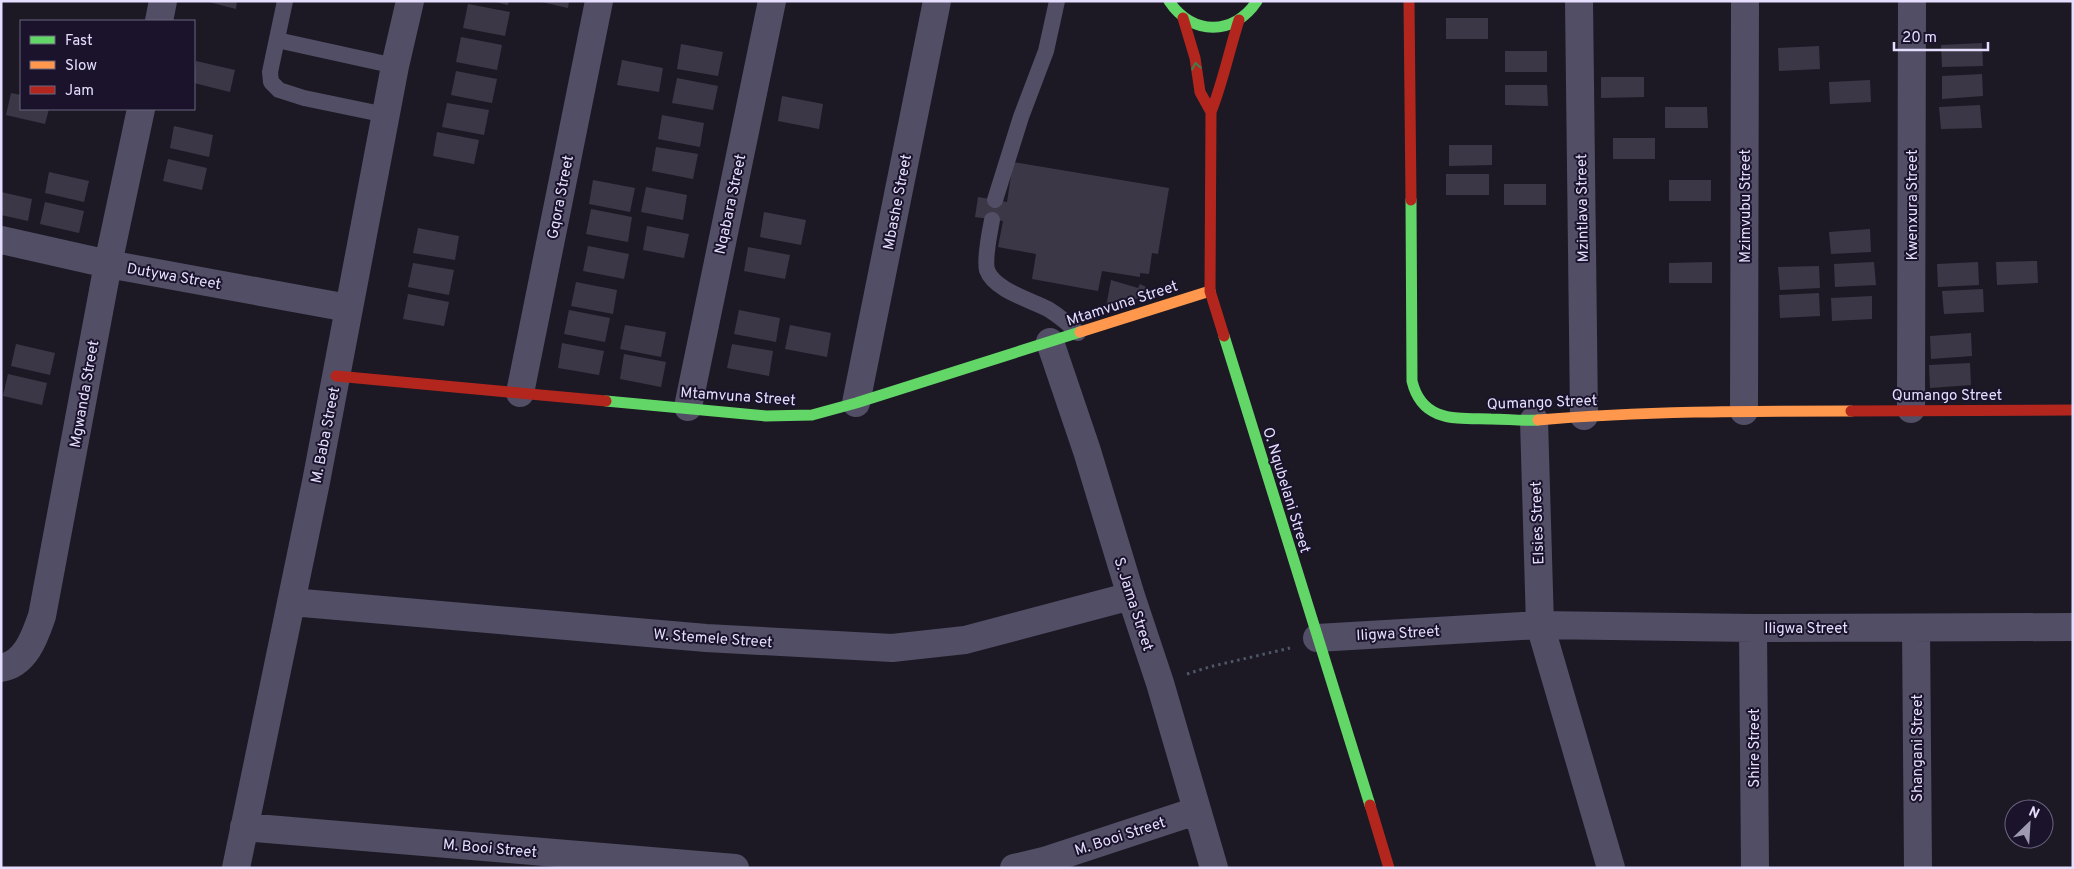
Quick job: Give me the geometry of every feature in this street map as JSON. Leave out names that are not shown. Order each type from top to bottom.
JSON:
[{"type":"street","points":[[159,20],[163,1]]},
{"type":"street","name":"M. Baba Street","points":[[236,868],[336,376],[395,66],[410,1]]},
{"type":"street","name":"Gqora Street","points":[[520,393],[599,1]]},
{"type":"street","name":"Nqabara Street","points":[[688,407],[772,1]]},
{"type":"street","name":"Mbashe Street","points":[[856,403],[938,1]]},
{"type":"street","name":"Qumango Street","points":[[1409,1],[1412,382],[1414,396],[1431,411],[1450,418],[1534,420],[1584,416],[1744,411],[2073,410]]},
{"type":"street","name":"Mzintlava Street","points":[[1579,1],[1584,416]]},
{"type":"street","name":"Mzimvubu Street","points":[[1744,411],[1745,1]]},
{"type":"street","name":"Kwenxura Street","points":[[1911,409],[1912,1]]},
{"type":"street","points":[[1171,7],[1198,26],[1214,28],[1230,26],[1254,7]]},
{"type":"street","name":"O. Nqubelani Street","points":[[1171,7],[1195,58],[1200,92],[1210,112]]},
{"type":"street","name":"O. Nqubelani Street","points":[[1254,7],[1227,58],[1220,89],[1210,112],[1210,291],[1389,868]]},
{"type":"street","name":"Mgwanda Street","points":[[4,668],[21,658],[32,643],[42,616],[108,264],[141,110]]},
{"type":"street","name":"Dutywa Street","points":[[1,240],[108,264],[348,308]]},
{"type":"street","name":"Mtamvuna Street","points":[[336,376],[688,407],[766,416],[812,415],[856,403],[1210,291]]},
{"type":"street","name":"S. Jama Street","points":[[1050,342],[1160,683],[1214,868]]},
{"type":"street","name":"Elsies Street","points":[[1534,420],[1540,625]]},
{"type":"street","name":"W. Stemele Street","points":[[291,602],[706,638],[892,648],[965,640],[1131,596]]},
{"type":"street","points":[[1540,625],[1611,868]]},
{"type":"street","name":"Iligwa Street","points":[[1317,638],[1540,625],[1753,628],[2073,626]]},
{"type":"street","name":"Shire Street","points":[[1753,628],[1755,868]]},
{"type":"street","name":"Shangani Street","points":[[1916,628],[1918,868]]},
{"type":"street","name":"M. Booi Street","points":[[1014,868],[1044,861],[1196,811]]},
{"type":"street","name":"M. Booi Street","points":[[244,827],[735,868]]},
{"type":"lane","points":[[285,1],[270,72],[271,82],[279,90],[304,98],[386,115]]},
{"type":"lane","points":[[996,200],[1021,117],[1046,51],[1057,1]]},
{"type":"lane","points":[[277,40],[395,66]]},
{"type":"lane","points":[[992,220],[987,254],[987,269],[993,279],[1011,292],[1066,321],[1078,333]]},
{"type":"path","points":[[1160,683],[1209,667],[1291,647]]},
{"type":"building","points":[[205,1],[237,1],[236,9]]},
{"type":"building","points":[[491,1],[509,1],[508,5]]},
{"type":"building","points":[[537,1],[569,1],[568,8]]},
{"type":"building","points":[[468,4],[510,12],[505,36],[463,28]]},
{"type":"building","points":[[1446,18],[1488,18],[1488,39],[1446,39]]},
{"type":"building","points":[[461,37],[502,45],[497,70],[456,62]]},
{"type":"building","points":[[1982,43],[1983,66],[1942,67],[1941,45]]},
{"type":"building","points":[[681,44],[723,52],[718,76],[677,69]]},
{"type":"building","points":[[1819,46],[1820,69],[1779,71],[1778,48]]},
{"type":"building","points":[[1505,51],[1547,51],[1547,72],[1505,72]]},
{"type":"building","points":[[622,60],[663,68],[659,92],[617,85]]},
{"type":"building","points":[[196,61],[235,70],[230,92],[195,83]]},
{"type":"building","points":[[456,71],[497,79],[492,103],[451,95]]},
{"type":"building","points":[[1982,74],[1983,96],[1942,99],[1942,76]]},
{"type":"building","points":[[1601,77],[1644,77],[1644,97],[1601,98]]},
{"type":"building","points":[[677,78],[718,86],[713,110],[672,103]]},
{"type":"building","points":[[1870,80],[1871,102],[1830,104],[1829,82]]},
{"type":"building","points":[[1505,85],[1547,85],[1548,106],[1505,105]]},
{"type":"building","points":[[11,93],[20,95],[20,110],[49,110],[45,124],[6,115]]},
{"type":"building","points":[[782,96],[823,104],[819,129],[778,121]]},
{"type":"building","points":[[447,103],[489,110],[484,135],[442,127]]},
{"type":"building","points":[[1980,105],[1982,128],[1941,129],[1939,107]]},
{"type":"building","points":[[1665,107],[1707,107],[1708,128],[1665,128]]},
{"type":"building","points":[[662,115],[704,123],[700,147],[658,139]]},
{"type":"building","points":[[174,126],[213,135],[209,157],[170,148]]},
{"type":"building","points":[[437,132],[479,140],[474,164],[433,156]]},
{"type":"building","points":[[1613,138],[1655,138],[1655,159],[1613,159]]},
{"type":"building","points":[[1449,145],[1492,145],[1492,165],[1449,166]]},
{"type":"building","points":[[656,147],[698,154],[693,179],[652,171]]},
{"type":"building","points":[[168,159],[207,168],[202,190],[163,181]]},
{"type":"building","points":[[1013,162],[1169,188],[1158,254],[1152,253],[1149,274],[1140,273],[1140,277],[1102,271],[1098,291],[1032,279],[1036,254],[998,247],[1003,221],[975,217],[978,197],[1007,202]]},
{"type":"building","points":[[49,172],[89,181],[84,202],[45,193]]},
{"type":"building","points":[[1446,174],[1489,174],[1489,195],[1446,195]]},
{"type":"building","points":[[593,180],[635,188],[630,212],[589,204]]},
{"type":"building","points":[[1669,180],[1711,180],[1711,201],[1669,201]]},
{"type":"building","points":[[1504,184],[1546,184],[1546,205],[1504,205]]},
{"type":"building","points":[[646,187],[687,195],[683,220],[641,212]]},
{"type":"building","points":[[1,192],[32,199],[28,221],[1,215]]},
{"type":"building","points":[[45,202],[84,211],[79,233],[40,224]]},
{"type":"building","points":[[591,209],[632,217],[628,242],[586,234]]},
{"type":"building","points":[[764,212],[806,220],[801,245],[760,237]]},
{"type":"building","points":[[647,226],[689,234],[684,258],[643,250]]},
{"type":"building","points":[[418,228],[459,236],[455,260],[413,253]]},
{"type":"building","points":[[1870,229],[1871,252],[1831,254],[1829,232]]},
{"type":"building","points":[[588,246],[629,254],[624,279],[583,271]]},
{"type":"building","points":[[748,247],[790,255],[785,279],[744,271]]},
{"type":"building","points":[[2037,261],[2038,283],[1997,285],[1996,262]]},
{"type":"building","points":[[1712,262],[1712,283],[1669,283],[1669,263]]},
{"type":"building","points":[[1874,262],[1876,285],[1835,287],[1834,264]]},
{"type":"building","points":[[1978,262],[1979,285],[1938,287],[1937,264]]},
{"type":"building","points":[[413,263],[454,270],[449,295],[408,287]]},
{"type":"building","points":[[1819,266],[1820,288],[1780,290],[1778,267]]},
{"type":"building","points":[[1111,280],[1138,288],[1140,284],[1146,287],[1142,297],[1106,307]]},
{"type":"building","points":[[576,282],[617,290],[613,314],[571,306]]},
{"type":"building","points":[[1983,289],[1984,312],[1944,314],[1942,291]]},
{"type":"building","points":[[1819,293],[1820,316],[1780,318],[1779,295]]},
{"type":"building","points":[[408,294],[449,302],[444,326],[403,319]]},
{"type":"building","points":[[1872,296],[1872,319],[1832,321],[1831,298]]},
{"type":"building","points":[[569,310],[610,318],[605,342],[564,334]]},
{"type":"building","points":[[739,310],[780,318],[776,342],[734,334]]},
{"type":"building","points":[[625,325],[666,332],[661,357],[620,349]]},
{"type":"building","points":[[790,325],[831,333],[827,357],[785,349]]},
{"type":"building","points":[[1971,333],[1972,356],[1931,359],[1930,336]]},
{"type":"building","points":[[562,343],[604,351],[599,375],[558,368]]},
{"type":"building","points":[[16,344],[55,353],[50,375],[11,366]]},
{"type":"building","points":[[732,344],[773,351],[769,376],[727,368]]},
{"type":"building","points":[[624,354],[666,362],[661,387],[620,379]]},
{"type":"building","points":[[1970,363],[1971,385],[1930,388],[1929,365]]},
{"type":"building","points":[[8,374],[47,383],[42,405],[3,396]]},
{"type":"traffic: fast","points":[[1169,1],[1189,21],[1201,26],[1213,27],[1225,26],[1237,21],[1257,1]]},
{"type":"traffic: fast","points":[[1411,200],[1412,381],[1417,395],[1424,405],[1432,411],[1454,418],[1538,420]]},
{"type":"traffic: fast","points":[[606,401],[766,416],[812,415],[856,403],[1080,332]]},
{"type":"traffic: fast","points":[[1224,336],[1370,805]]},
{"type":"traffic: slow","points":[[1080,332],[1210,291]]},
{"type":"traffic: slow","points":[[1538,420],[1655,413],[1851,411]]},
{"type":"traffic: jam","points":[[1409,1],[1411,200]]},
{"type":"traffic: jam","points":[[1183,18],[1195,58],[1200,92],[1211,112]]},
{"type":"traffic: jam","points":[[1224,336],[1210,291],[1211,112],[1239,20]]},
{"type":"traffic: jam","points":[[336,376],[606,401]]},
{"type":"traffic: jam","points":[[1851,411],[2073,410]]},
{"type":"traffic: jam","points":[[1370,805],[1389,868]]}]
